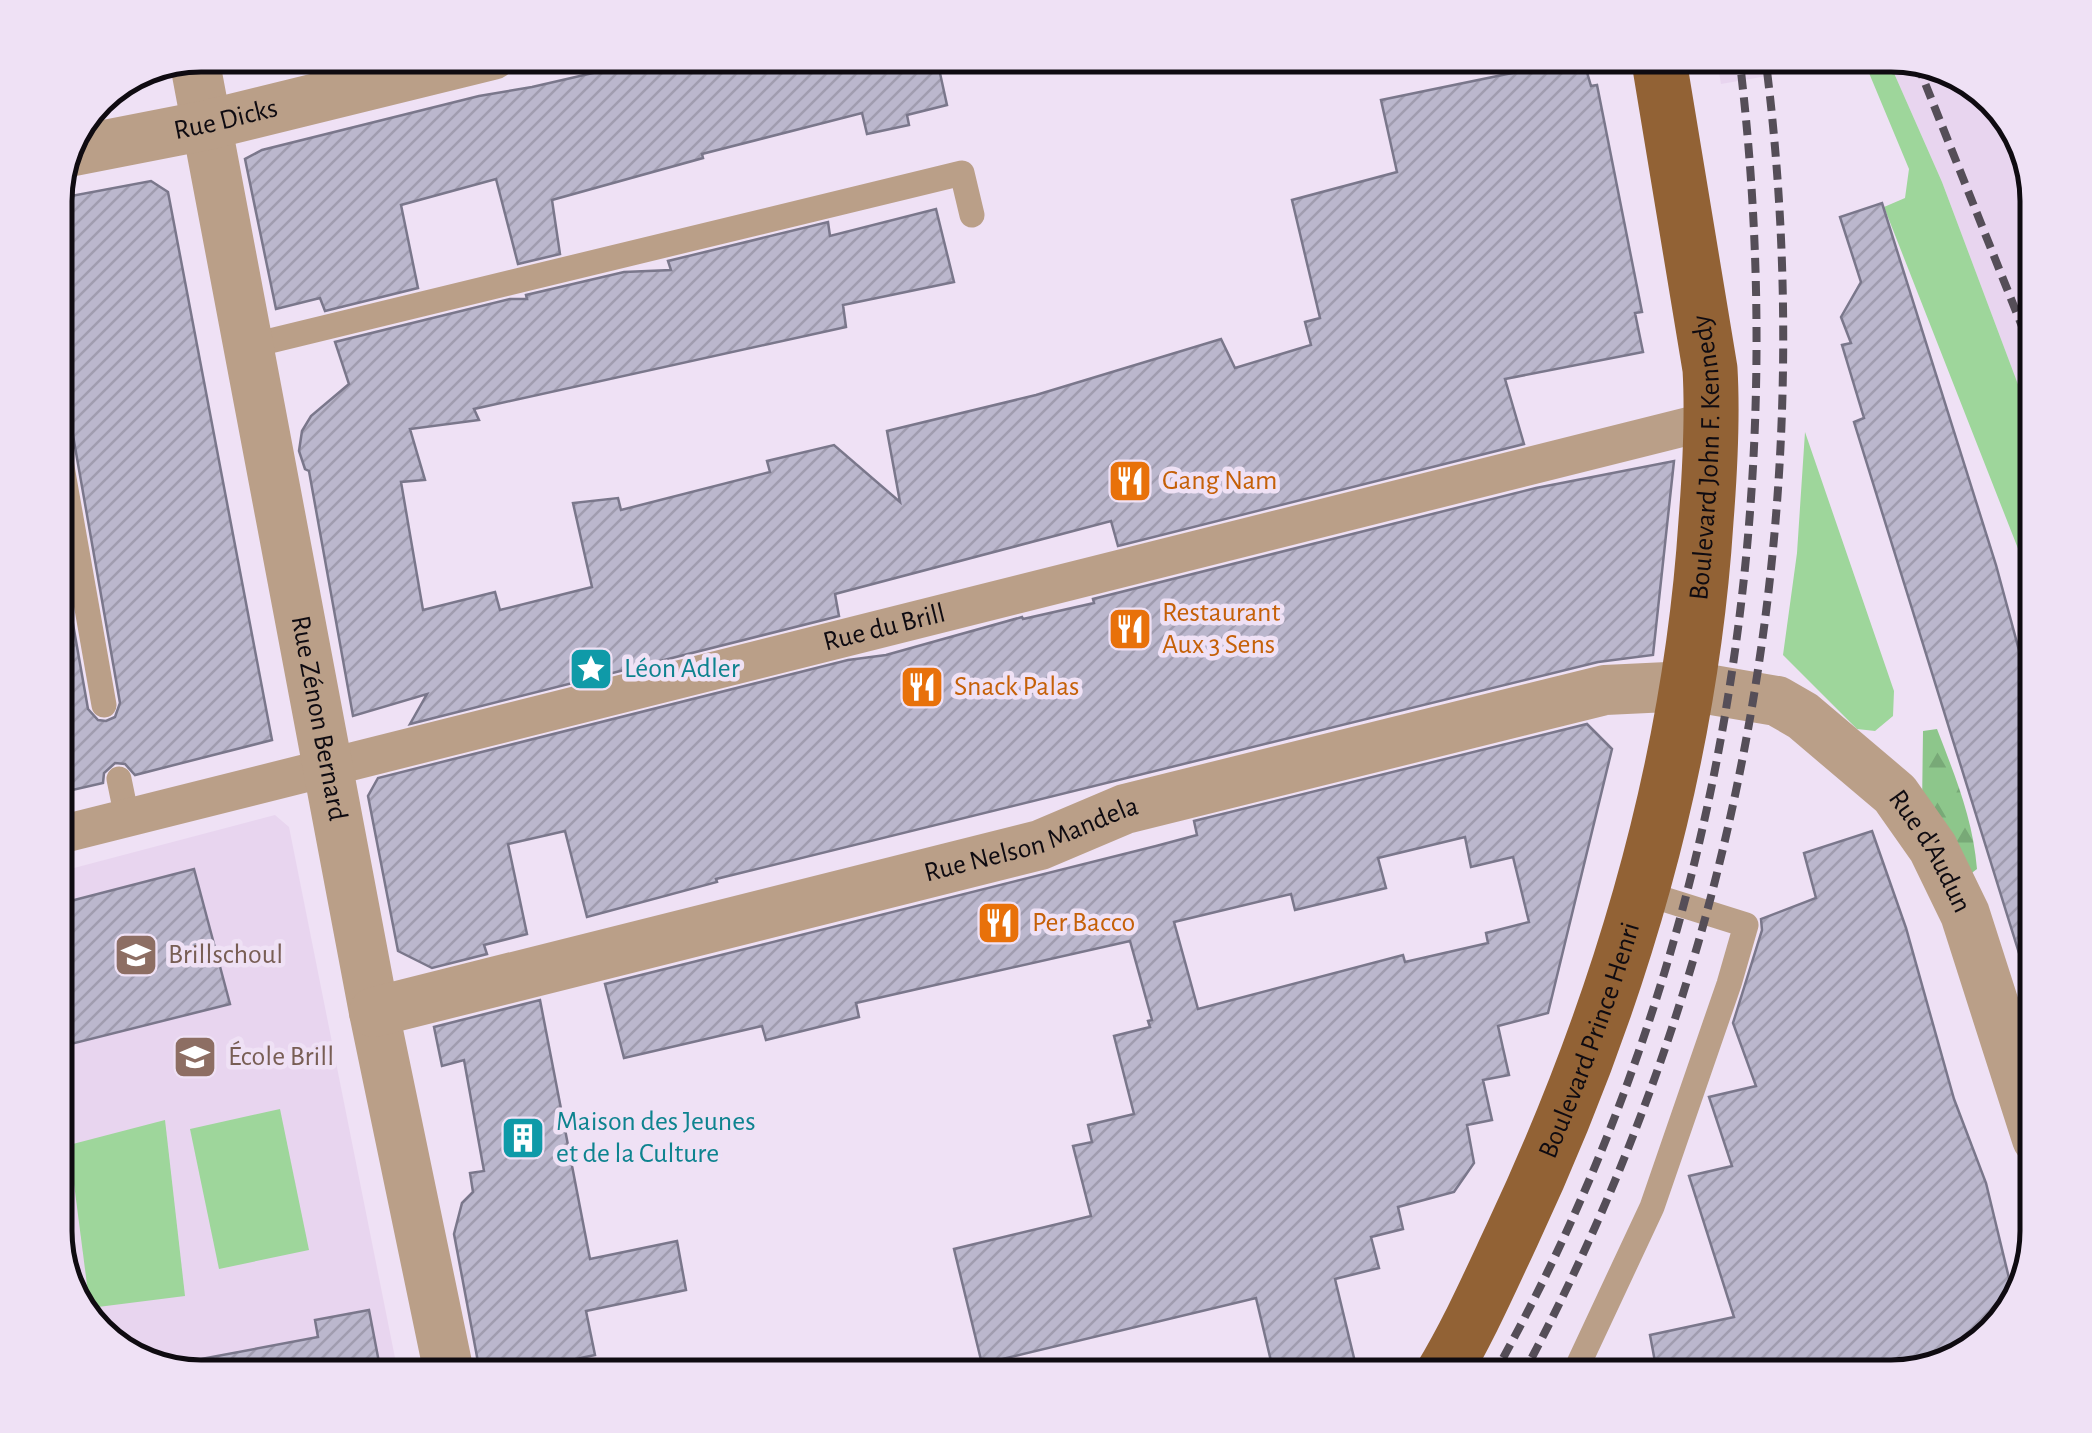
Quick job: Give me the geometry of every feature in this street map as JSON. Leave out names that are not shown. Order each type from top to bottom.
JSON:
[{"type":"main road","name":"Boulevard John F. Kennedy","points":[[1661,72],[1710,369],[1713,420],[1703,568],[1689,686]]},
{"type":"main road","name":"Boulevard Prince Henri","points":[[1451,1360],[1550,1155],[1602,1014],[1660,822],[1689,686]]},
{"type":"street","name":"Rue Dicks","points":[[84,148],[207,125],[423,72]]},
{"type":"street","name":"Rue Zénon Bernard","points":[[197,73],[374,1012],[446,1360]]},
{"type":"street","name":"Rue du Brill","points":[[73,832],[1713,420]]},
{"type":"street","name":"Rue Nelson Mandela","points":[[374,1012],[1040,846],[1144,804],[1605,690],[1689,686]]},
{"type":"street","name":"Rue d'Audun","points":[[1689,686],[1777,701],[1803,716],[1894,794],[1933,848],[1965,914],[2020,1087]]},
{"type":"lane","points":[[249,346],[962,173],[972,215]]},
{"type":"lane","points":[[73,530],[104,706]]},
{"type":"lane","points":[[119,780],[127,818]]},
{"type":"lane","points":[[1580,1360],[1652,1206],[1730,984],[1746,926],[1640,892]]},
{"type":"shaded area","points":[[1719,72],[1790,72],[1721,84]]},
{"type":"shaded area","points":[[1894,72],[1932,79],[1962,94],[1988,116],[2010,152],[2020,201],[2020,390],[1942,182]]},
{"type":"shaded area","name":"École Brill","points":[[275,815],[289,827],[395,1360],[184,1359],[160,1354],[130,1339],[99,1310],[79,1273],[73,1240],[73,868]]},
{"type":"green space","points":[[1869,72],[1894,72],[1942,182],[2020,390],[2020,554],[1884,207],[1905,198],[1909,169]]},
{"type":"green space","points":[[1805,432],[1894,691],[1893,716],[1875,731],[1857,729],[1783,655],[1797,553]]},
{"type":"green space","points":[[1937,729],[1972,833],[1977,869],[1969,875],[1922,809],[1923,731]]},
{"type":"green space","points":[[280,1109],[309,1250],[219,1269],[190,1129]]},
{"type":"green space","points":[[165,1120],[185,1296],[97,1307],[88,1292],[73,1176],[73,1144]]},
{"type":"building","points":[[597,72],[940,72],[947,105],[907,115],[909,125],[867,134],[862,113],[702,154],[703,158],[552,200],[560,254],[518,264],[496,179],[401,205],[418,288],[325,311],[320,298],[276,309],[245,159],[262,150],[479,96]]},
{"type":"building","points":[[1587,72],[1591,86],[1597,85],[1642,312],[1635,313],[1643,352],[1505,379],[1524,444],[1118,546],[1111,521],[835,594],[839,616],[410,724],[427,694],[353,716],[309,471],[299,451],[302,431],[311,416],[349,384],[335,342],[510,299],[527,299],[526,295],[624,272],[671,270],[668,261],[828,222],[830,236],[936,209],[954,282],[843,305],[846,327],[474,409],[479,420],[410,429],[425,480],[401,482],[423,610],[495,592],[500,610],[592,587],[573,503],[618,498],[621,510],[770,472],[767,461],[834,445],[900,502],[887,431],[1036,395],[1221,339],[1235,368],[1311,345],[1305,322],[1320,318],[1292,200],[1397,172],[1381,100],[1512,73]]},
{"type":"building","points":[[151,181],[168,192],[272,740],[135,775],[125,764],[115,763],[104,773],[103,783],[73,790],[73,624],[88,709],[98,720],[106,721],[115,717],[120,703],[73,435],[73,196]]},
{"type":"building","points":[[1882,203],[1996,565],[2020,654],[2020,956],[1854,422],[1864,418],[1842,345],[1851,343],[1841,317],[1861,282],[1840,217]]},
{"type":"building","points":[[1674,461],[1653,655],[1598,662],[716,879],[717,882],[587,917],[565,831],[508,844],[527,934],[484,945],[487,954],[432,968],[398,951],[368,796],[378,778],[848,660],[886,655],[1022,617],[1094,603],[1093,599],[1536,488]]},
{"type":"building","points":[[1587,724],[1612,749],[1548,1013],[1498,1026],[1509,1075],[1483,1080],[1492,1120],[1467,1125],[1474,1163],[1454,1192],[1398,1207],[1403,1229],[1371,1237],[1379,1268],[1335,1279],[1355,1360],[1271,1360],[1256,1298],[999,1360],[981,1360],[954,1249],[1091,1216],[1073,1146],[1092,1142],[1088,1125],[1134,1114],[1114,1036],[1150,1027],[1148,1021],[1152,1020],[1130,941],[856,1003],[859,1017],[766,1040],[762,1026],[624,1058],[605,984],[1197,835],[1194,821]],"holes":[[[1465,837],[1471,867],[1513,857],[1529,922],[1486,933],[1488,943],[1405,962],[1403,955],[1198,1009],[1174,922],[1291,894],[1295,910],[1386,888],[1378,858]]]},
{"type":"building","points":[[1872,831],[1906,928],[1954,1099],[1986,1183],[2010,1281],[1982,1323],[1955,1343],[1924,1356],[1891,1360],[1655,1360],[1650,1335],[1734,1317],[1689,1176],[1732,1166],[1709,1097],[1756,1086],[1733,1023],[1762,930],[1761,919],[1816,898],[1804,853]]},
{"type":"building","name":"Brillschoul","points":[[194,869],[230,1004],[73,1043],[73,900]]},
{"type":"building","points":[[540,1000],[590,1259],[677,1241],[686,1290],[586,1311],[595,1355],[571,1360],[478,1360],[454,1234],[462,1203],[473,1192],[470,1173],[484,1171],[464,1060],[442,1066],[434,1027]]},
{"type":"building","points":[[369,1310],[379,1360],[201,1360],[318,1337],[315,1320]]},
{"type":"railway","points":[[1501,1360],[1570,1224],[1634,1066],[1684,903],[1721,736],[1745,568],[1756,397],[1754,226],[1740,72]]},
{"type":"railway","points":[[1530,1360],[1596,1224],[1659,1065],[1710,902],[1747,736],[1771,567],[1782,397],[1780,226],[1766,72]]},
{"type":"railway","points":[[1922,77],[2020,321]]},
{"type":"place","name":"Gang Nam","points":[[1130,481]]},
{"type":"place","name":"Restaurant Aux 3 Sens","points":[[1130,629]]},
{"type":"place","name":"Léon Adler","points":[[591,669]]},
{"type":"place","name":"Snack Palas","points":[[922,687]]},
{"type":"place","name":"Per Bacco","points":[[999,923]]},
{"type":"place","name":"Brillschoul","points":[[136,955]]},
{"type":"place","name":"École Brill","points":[[195,1057]]},
{"type":"place","name":"Maison des Jeunes et de la Culture","points":[[523,1138]]}]
